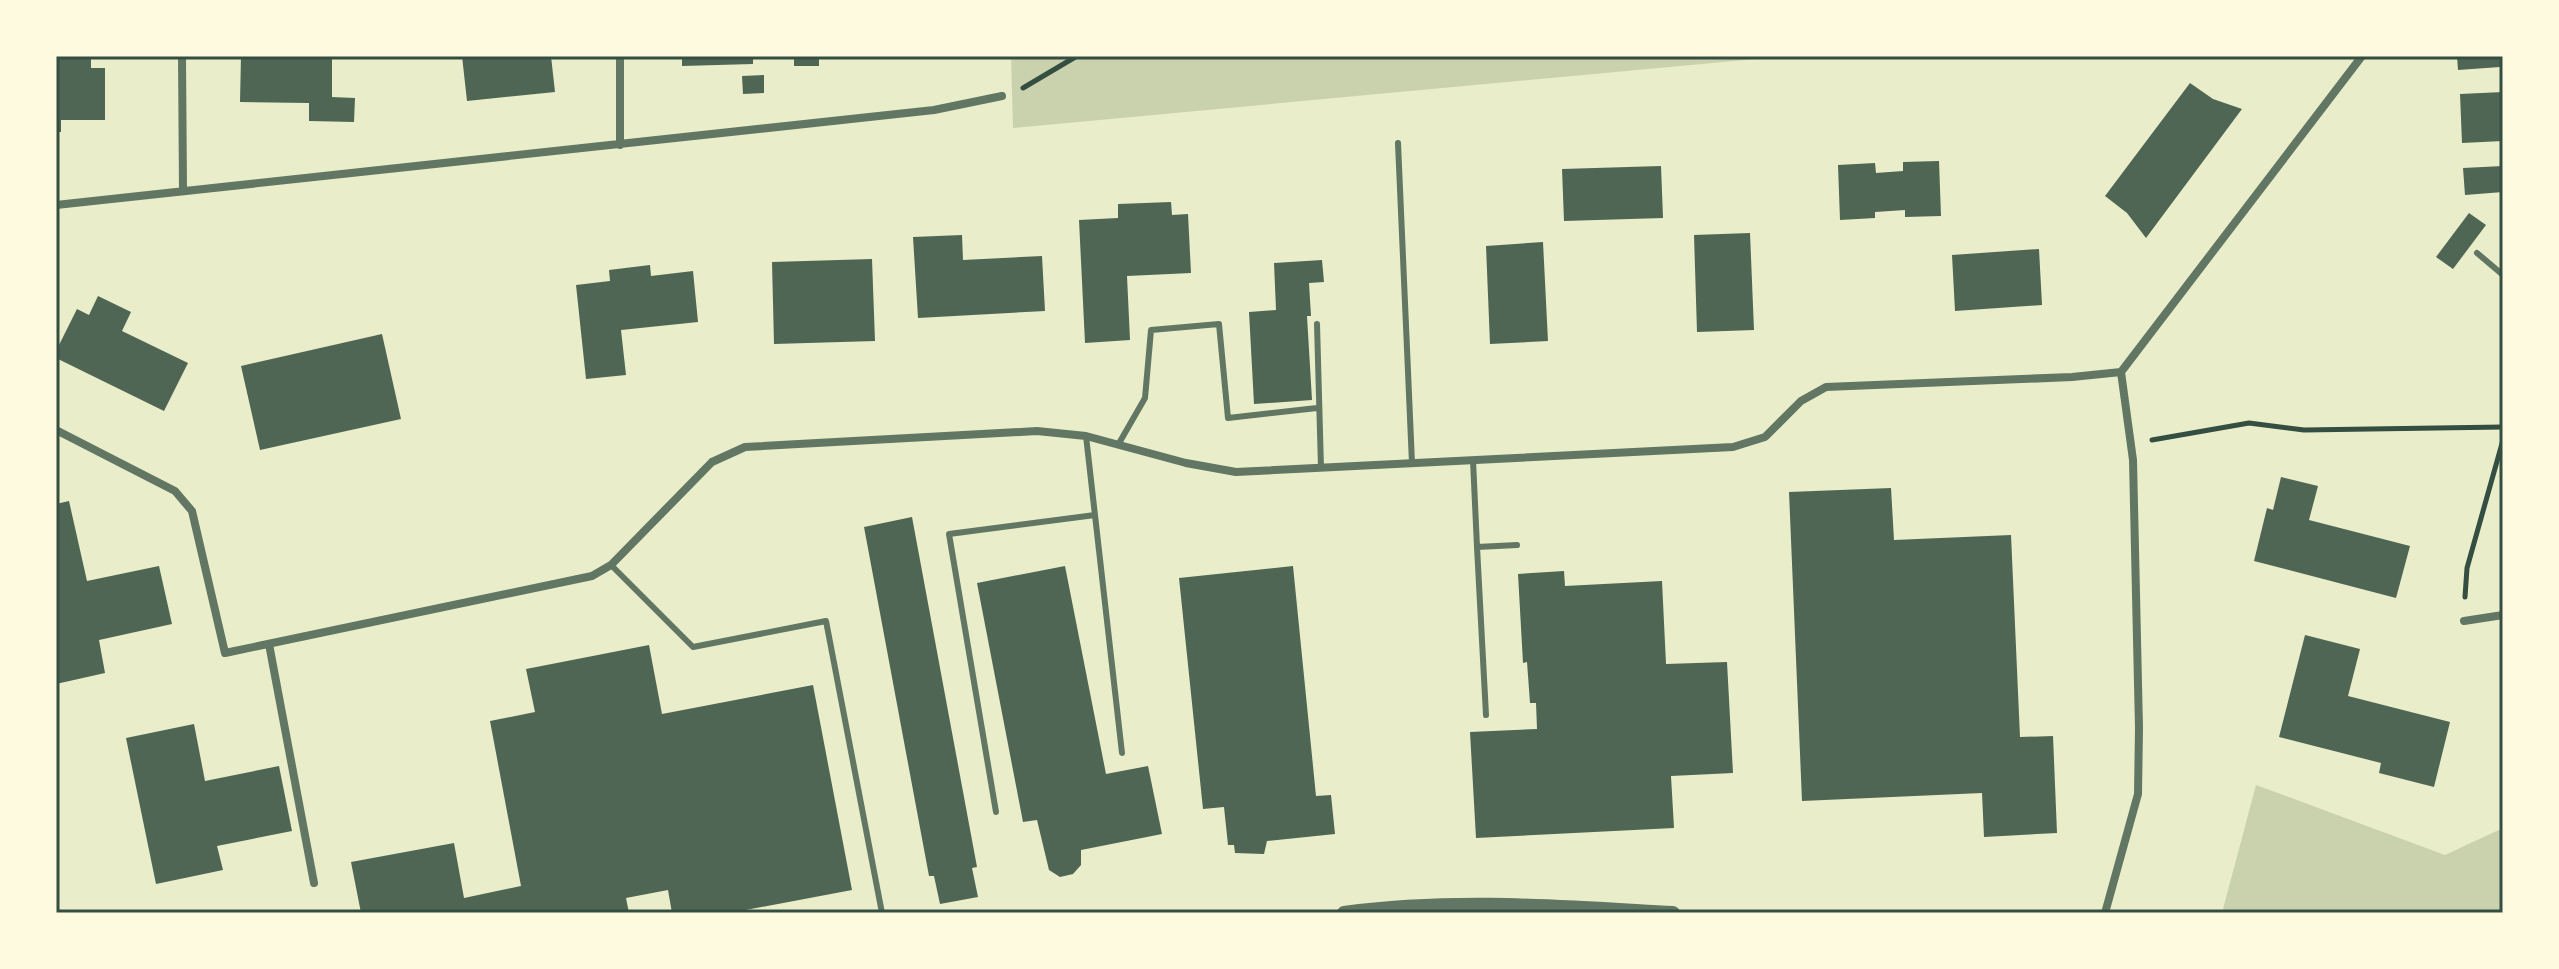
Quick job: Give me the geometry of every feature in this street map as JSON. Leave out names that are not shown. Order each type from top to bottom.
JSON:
[{"type":"street","points":[[182,56],[183,191]]},
{"type":"street","points":[[620,56],[620,145]]},
{"type":"street","points":[[2105,913],[2138,794],[2131,444],[2121,372],[2362,56]]},
{"type":"street","points":[[56,205],[934,110],[1002,96]]},
{"type":"street","points":[[56,430],[175,491],[192,511],[225,653],[592,576],[611,565],[712,462],[745,447],[1037,431],[1086,436],[1186,463],[1236,472],[1733,447],[1765,437],[1801,401],[1826,387],[2072,377],[2121,372]]},
{"type":"street","points":[[2464,621],[2503,615]]},
{"type":"street","points":[[269,644],[314,883]]},
{"type":"street","points":[[1344,913],[1394,906],[1506,904],[1673,913]]},
{"type":"lane","points":[[1398,143],[1412,463]]},
{"type":"lane","points":[[2477,253],[2503,275]]},
{"type":"lane","points":[[1118,445],[1145,398],[1151,330],[1219,324],[1228,418],[1317,408]]},
{"type":"lane","points":[[1317,324],[1321,468]]},
{"type":"lane","points":[[1086,436],[1122,753]]},
{"type":"lane","points":[[1473,460],[1486,715]]},
{"type":"lane","points":[[996,812],[949,534],[1095,515]]},
{"type":"lane","points":[[1477,547],[1517,545]]},
{"type":"lane","points":[[611,565],[693,647],[826,621],[882,913]]},
{"type":"path","points":[[1002,96],[1025,87],[1077,56]]},
{"type":"path","points":[[2131,444],[2249,423],[2304,430],[2503,427]]},
{"type":"path","points":[[2464,621],[2467,568],[2503,440]]},
{"type":"green space","points":[[1011,56],[1787,56],[1013,128]]},
{"type":"green space","points":[[2256,785],[2445,855],[2503,828],[2503,913],[2222,913]]},
{"type":"building","points":[[56,56],[91,56],[91,68],[105,68],[105,120],[61,120],[61,132],[56,132]]},
{"type":"building","points":[[241,56],[332,56],[332,97],[355,98],[354,122],[309,121],[309,103],[240,102]]},
{"type":"building","points":[[462,56],[551,56],[555,92],[467,101]]},
{"type":"building","points":[[682,56],[753,56],[753,64],[682,66]]},
{"type":"building","points":[[794,56],[819,56],[819,66],[794,66]]},
{"type":"building","points":[[2457,56],[2503,56],[2503,78],[2500,67],[2458,70]]},
{"type":"building","points":[[764,75],[764,93],[743,94],[742,76]]},
{"type":"building","points":[[2190,83],[2213,99],[2242,109],[2146,238],[2127,213],[2105,196]]},
{"type":"building","points":[[2503,92],[2503,141],[2462,143],[2460,94]]},
{"type":"building","points":[[1939,161],[1941,216],[1905,217],[1905,210],[1875,212],[1875,218],[1840,220],[1838,165],[1875,163],[1876,173],[1903,171],[1903,162]]},
{"type":"building","points":[[1661,166],[1663,218],[1564,221],[1562,169]]},
{"type":"building","points":[[2503,166],[2503,192],[2465,195],[2463,168]]},
{"type":"building","points":[[1171,202],[1172,215],[1188,214],[1191,273],[1127,276],[1130,340],[1085,343],[1079,220],[1118,218],[1118,204]]},
{"type":"building","points":[[2469,213],[2486,225],[2453,269],[2436,257]]},
{"type":"building","points":[[1750,233],[1754,330],[1697,332],[1694,235]]},
{"type":"building","points":[[962,235],[963,260],[1042,256],[1045,311],[918,318],[913,237]]},
{"type":"building","points":[[1543,242],[1548,341],[1490,344],[1486,246]]},
{"type":"building","points":[[2039,249],[2042,305],[1955,311],[1952,255]]},
{"type":"building","points":[[872,259],[875,341],[774,344],[772,262]]},
{"type":"building","points":[[1322,260],[1324,282],[1309,283],[1311,316],[1307,316],[1312,400],[1254,404],[1249,312],[1276,310],[1274,263]]},
{"type":"building","points":[[650,265],[651,276],[693,271],[698,322],[621,330],[626,375],[586,379],[576,285],[610,281],[609,270]]},
{"type":"building","points":[[98,296],[131,312],[122,331],[188,363],[164,411],[56,358],[56,351],[77,309],[89,315]]},
{"type":"building","points":[[382,334],[401,419],[260,450],[241,366]]},
{"type":"building","points":[[2281,477],[2318,486],[2309,520],[2410,546],[2396,598],[2254,561],[2267,508],[2273,510]]},
{"type":"building","points":[[1891,488],[1894,540],[2011,535],[2020,737],[2053,736],[2057,833],[1984,837],[1982,793],[1802,801],[1789,492]]},
{"type":"building","points":[[69,501],[87,581],[159,566],[172,624],[99,640],[105,673],[56,684],[56,504]]},
{"type":"building","points":[[912,517],[977,867],[972,868],[978,897],[940,904],[934,876],[929,876],[864,527]]},
{"type":"building","points":[[1065,566],[1106,774],[1148,766],[1162,834],[1081,850],[1081,865],[1073,874],[1060,877],[1049,870],[1037,820],[1023,822],[977,583]]},
{"type":"building","points":[[1293,566],[1316,796],[1331,795],[1335,834],[1267,841],[1264,854],[1235,853],[1234,845],[1228,845],[1224,807],[1203,809],[1179,578]]},
{"type":"building","points":[[1564,571],[1565,586],[1662,581],[1666,664],[1727,662],[1733,773],[1671,776],[1674,828],[1476,838],[1470,732],[1537,729],[1536,703],[1530,703],[1527,662],[1523,663],[1518,574]]},
{"type":"building","points":[[2305,635],[2360,649],[2348,696],[2450,722],[2434,787],[2379,773],[2381,763],[2279,737]]},
{"type":"building","points":[[649,645],[662,714],[813,685],[852,890],[730,913],[672,913],[668,890],[626,898],[629,913],[361,913],[351,862],[454,843],[464,898],[521,886],[490,721],[535,712],[526,669]]},
{"type":"building","points":[[194,724],[205,781],[279,766],[292,831],[217,846],[223,870],[156,884],[126,738]]}]
